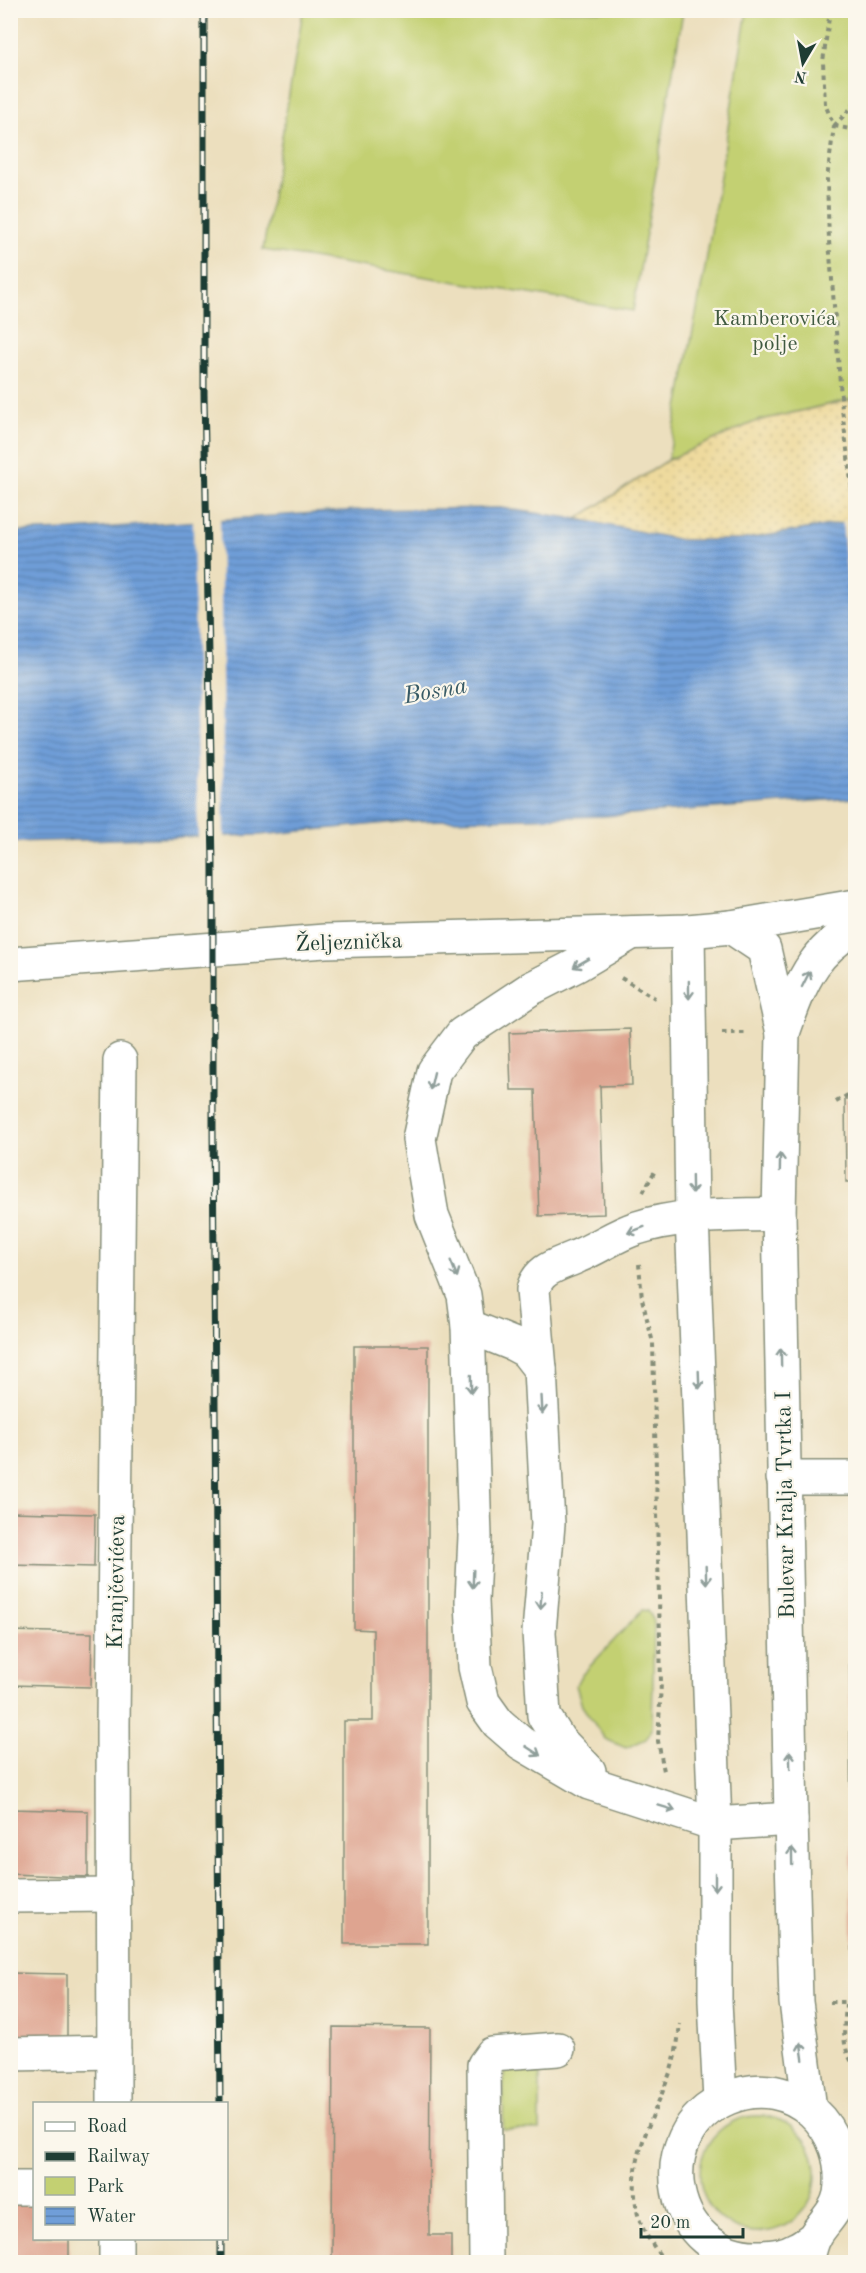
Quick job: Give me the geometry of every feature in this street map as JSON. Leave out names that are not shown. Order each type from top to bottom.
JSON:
[{"type":"street","name":"Željeznička","points":[[10,964],[325,941],[688,931],[731,927],[855,906]]},
{"type":"street","name":"Bulevar Kralja Tvrtka I","points":[[817,2240],[839,2197],[842,2172],[837,2146],[796,2002],[779,1214],[783,1033],[792,1007],[814,964],[832,944],[855,925]]},
{"type":"street","points":[[731,927],[764,949],[783,1033]]},
{"type":"street","points":[[688,931],[692,1216],[716,1824],[715,2001],[720,2102]]},
{"type":"street","points":[[631,933],[577,965],[530,989],[462,1035],[434,1071],[419,1139],[432,1215],[464,1295],[468,1326],[475,1536],[472,1601],[475,1667],[483,1702],[498,1723],[521,1743],[568,1772],[618,1794],[716,1824],[791,1819]]},
{"type":"street","name":"Kranjčevićeva","points":[[114,2102],[113,1725],[120,1060]]},
{"type":"street","points":[[618,1794],[574,1757],[559,1740],[544,1716],[539,1632],[548,1524],[540,1370],[533,1290],[536,1278],[544,1271],[595,1249],[635,1228],[692,1216],[779,1214]]},
{"type":"street","points":[[468,1326],[513,1344],[526,1352],[540,1370]]},
{"type":"street","points":[[783,1478],[855,1478]]},
{"type":"street","points":[[10,1896],[114,1895]]},
{"type":"street","points":[[486,2262],[484,2064],[492,2054],[558,2049]]},
{"type":"street","points":[[10,2054],[114,2052]]},
{"type":"street","points":[[831,2127],[785,2096],[769,2092],[735,2095],[720,2102],[701,2115],[687,2133],[678,2155],[676,2177],[679,2200],[689,2221],[710,2250],[725,2251],[748,2258],[772,2257],[817,2240],[855,2200]]},
{"type":"street","points":[[10,2188],[33,2188]]},
{"type":"street","points":[[116,2240],[117,2262]]},
{"type":"path","points":[[830,10],[823,62],[825,104],[834,126],[827,180],[829,242],[842,409],[855,522]]},
{"type":"path","points":[[834,126],[854,105],[855,99]]},
{"type":"path","points":[[834,126],[855,130]]},
{"type":"path","points":[[577,965],[594,967],[618,976],[657,999]]},
{"type":"path","points":[[690,1034],[783,1033]]},
{"type":"path","points":[[837,1102],[855,1090]]},
{"type":"path","points":[[660,1162],[643,1191],[635,1228],[642,1299],[652,1343],[661,1683],[658,1741],[671,1810]]},
{"type":"path","points":[[846,2002],[845,2054],[855,2068]]},
{"type":"green space","points":[[303,11],[683,11],[633,311],[263,250]]},
{"type":"green space","name":"Kamberovića polje","points":[[747,11],[855,11],[855,398],[757,421],[668,460],[705,268]]},
{"type":"green space","points":[[642,1610],[648,1611],[654,1621],[652,1729],[646,1739],[626,1748],[605,1739],[582,1706],[576,1685],[580,1677]]},
{"type":"green space","points":[[504,2059],[540,2059],[540,2130],[503,2130]]},
{"type":"green space","points":[[758,2116],[780,2121],[799,2133],[811,2152],[816,2174],[811,2196],[799,2215],[780,2227],[758,2232],[736,2227],[717,2215],[705,2196],[700,2174],[705,2152],[717,2133],[736,2121]]},
{"type":"sand","points":[[855,399],[855,521],[739,540],[680,540],[577,519],[668,460],[757,421]]},
{"type":"water","name":"Bosna","points":[[500,508],[577,519],[681,540],[740,540],[855,521],[855,798],[603,816],[409,821],[259,835],[11,842],[10,532],[71,530],[358,510]]},
{"type":"pier","points":[[220,517],[224,839],[198,840],[193,518]]},
{"type":"pier","points":[[856,518],[856,662],[855,662],[842,521]]},
{"type":"building","points":[[630,1029],[632,1085],[600,1086],[604,1214],[539,1216],[535,1090],[511,1090],[509,1033]]},
{"type":"building","points":[[845,1099],[856,1099],[856,1182],[846,1182]]},
{"type":"building","points":[[354,1346],[428,1346],[428,1944],[344,1944],[344,1721],[373,1721],[373,1630],[354,1629]]},
{"type":"building","points":[[10,1512],[95,1514],[94,1567],[10,1565]]},
{"type":"building","points":[[849,1622],[856,1622],[856,2046],[853,2046]]},
{"type":"building","points":[[10,1631],[92,1633],[91,1687],[10,1685]]},
{"type":"building","points":[[10,1809],[88,1811],[88,1877],[10,1874]]},
{"type":"building","points":[[10,1973],[67,1974],[67,2042],[10,2042]]},
{"type":"building","points":[[333,2027],[430,2028],[429,2235],[451,2235],[451,2262],[332,2262]]},
{"type":"building","points":[[10,2201],[33,2201],[33,2240],[69,2240],[69,2262],[10,2262]]},
{"type":"railway","points":[[204,10],[204,394],[213,864],[220,2102]]},
{"type":"railway","points":[[221,2240],[221,2262]]}]
